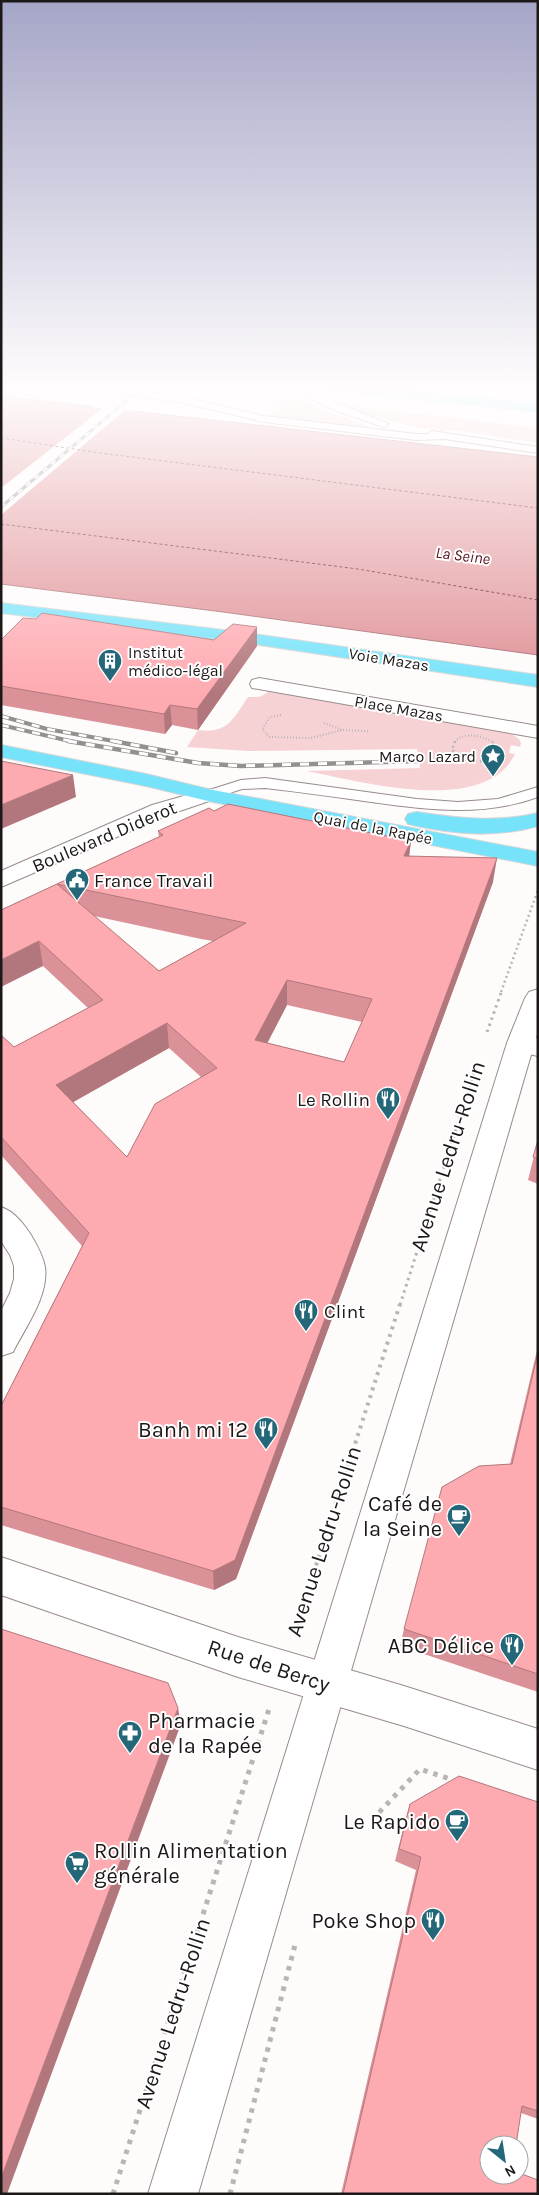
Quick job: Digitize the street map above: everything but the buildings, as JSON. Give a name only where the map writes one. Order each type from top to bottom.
[{"type":"main road","points":[[1,608],[240,637]]},
{"type":"main road","points":[[1,619],[66,624],[167,636],[240,637]]},
{"type":"main road","name":"Voie Mazas","points":[[240,637],[538,681]]},
{"type":"main road","name":"Quai de la Rapée","points":[[1,751],[146,780],[208,795],[538,859]]},
{"type":"main road","name":"Quai de la Rapée","points":[[208,795],[446,823],[490,826],[515,824],[538,819]]},
{"type":"street","name":"Place Mazas","points":[[259,684],[538,732]]},
{"type":"street","name":"Boulevard Diderot","points":[[1,880],[160,810],[208,795]]},
{"type":"street","name":"Avenue Ledru-Rollin","points":[[173,2194],[328,1684],[529,1045],[538,998]]},
{"type":"street","points":[[1,1219],[25,1249],[30,1267],[29,1284],[24,1299],[1,1342]]},
{"type":"street","name":"Rue de Bercy","points":[[1,1576],[238,1657],[538,1750]]},
{"type":"lane","name":"Quai de la Rapée","points":[[208,795],[241,785],[265,783],[443,807],[491,805],[525,798],[538,792]]},
{"type":"path","points":[[285,715],[270,716],[262,729],[270,737],[310,738],[342,730],[371,731]]},
{"type":"path","points":[[317,720],[342,730]]},
{"type":"path","points":[[486,1034],[538,890]]},
{"type":"path","name":"Avenue Ledru-Rollin","points":[[113,2194],[474,1072]]},
{"type":"path","points":[[372,1820],[420,1769],[465,1784]]},
{"type":"shaded area","points":[[267,691],[510,733],[519,739],[521,743],[520,747],[511,745],[509,753],[515,754],[500,773],[477,785],[450,790],[388,787],[307,771],[420,768],[417,749],[248,751],[187,747],[198,730],[208,731],[223,727],[229,723],[248,697],[259,697],[267,693]]},
{"type":"water","name":"La Seine","points":[[1,488],[538,488],[538,655],[1,584]]},
{"type":"pier","points":[[1,488],[32,488],[1,515]]},
{"type":"ferry route","points":[[382,488],[538,508]]},
{"type":"ferry route","points":[[1,524],[358,569],[538,600]]},
{"type":"railway","points":[[1,507],[23,488]]},
{"type":"railway","points":[[1,716],[47,729],[119,742]]},
{"type":"railway","points":[[1,725],[74,742]]},
{"type":"railway","points":[[68,741],[198,763],[241,766],[419,761]]},
{"type":"railway","points":[[113,741],[176,753]]},
{"type":"place","name":"Institut médico-légal","points":[[110,682]]},
{"type":"place","name":"Marco Lazard","points":[[493,777]]},
{"type":"place","name":"France Travail","points":[[77,901]]},
{"type":"place","name":"Le Rollin","points":[[388,1120]]},
{"type":"place","name":"Clint","points":[[306,1332]]},
{"type":"place","name":"Banh mi 12","points":[[266,1450]]},
{"type":"place","name":"Café de la Seine","points":[[459,1537]]},
{"type":"place","name":"ABC Délice","points":[[512,1666]]},
{"type":"place","name":"Pharmacie de la Rapée","points":[[130,1754]]},
{"type":"place","name":"Le Rapido","points":[[457,1842]]},
{"type":"place","name":"Rollin Alimentation générale","points":[[77,1884]]},
{"type":"place","name":"Poke Shop","points":[[433,1941]]}]
